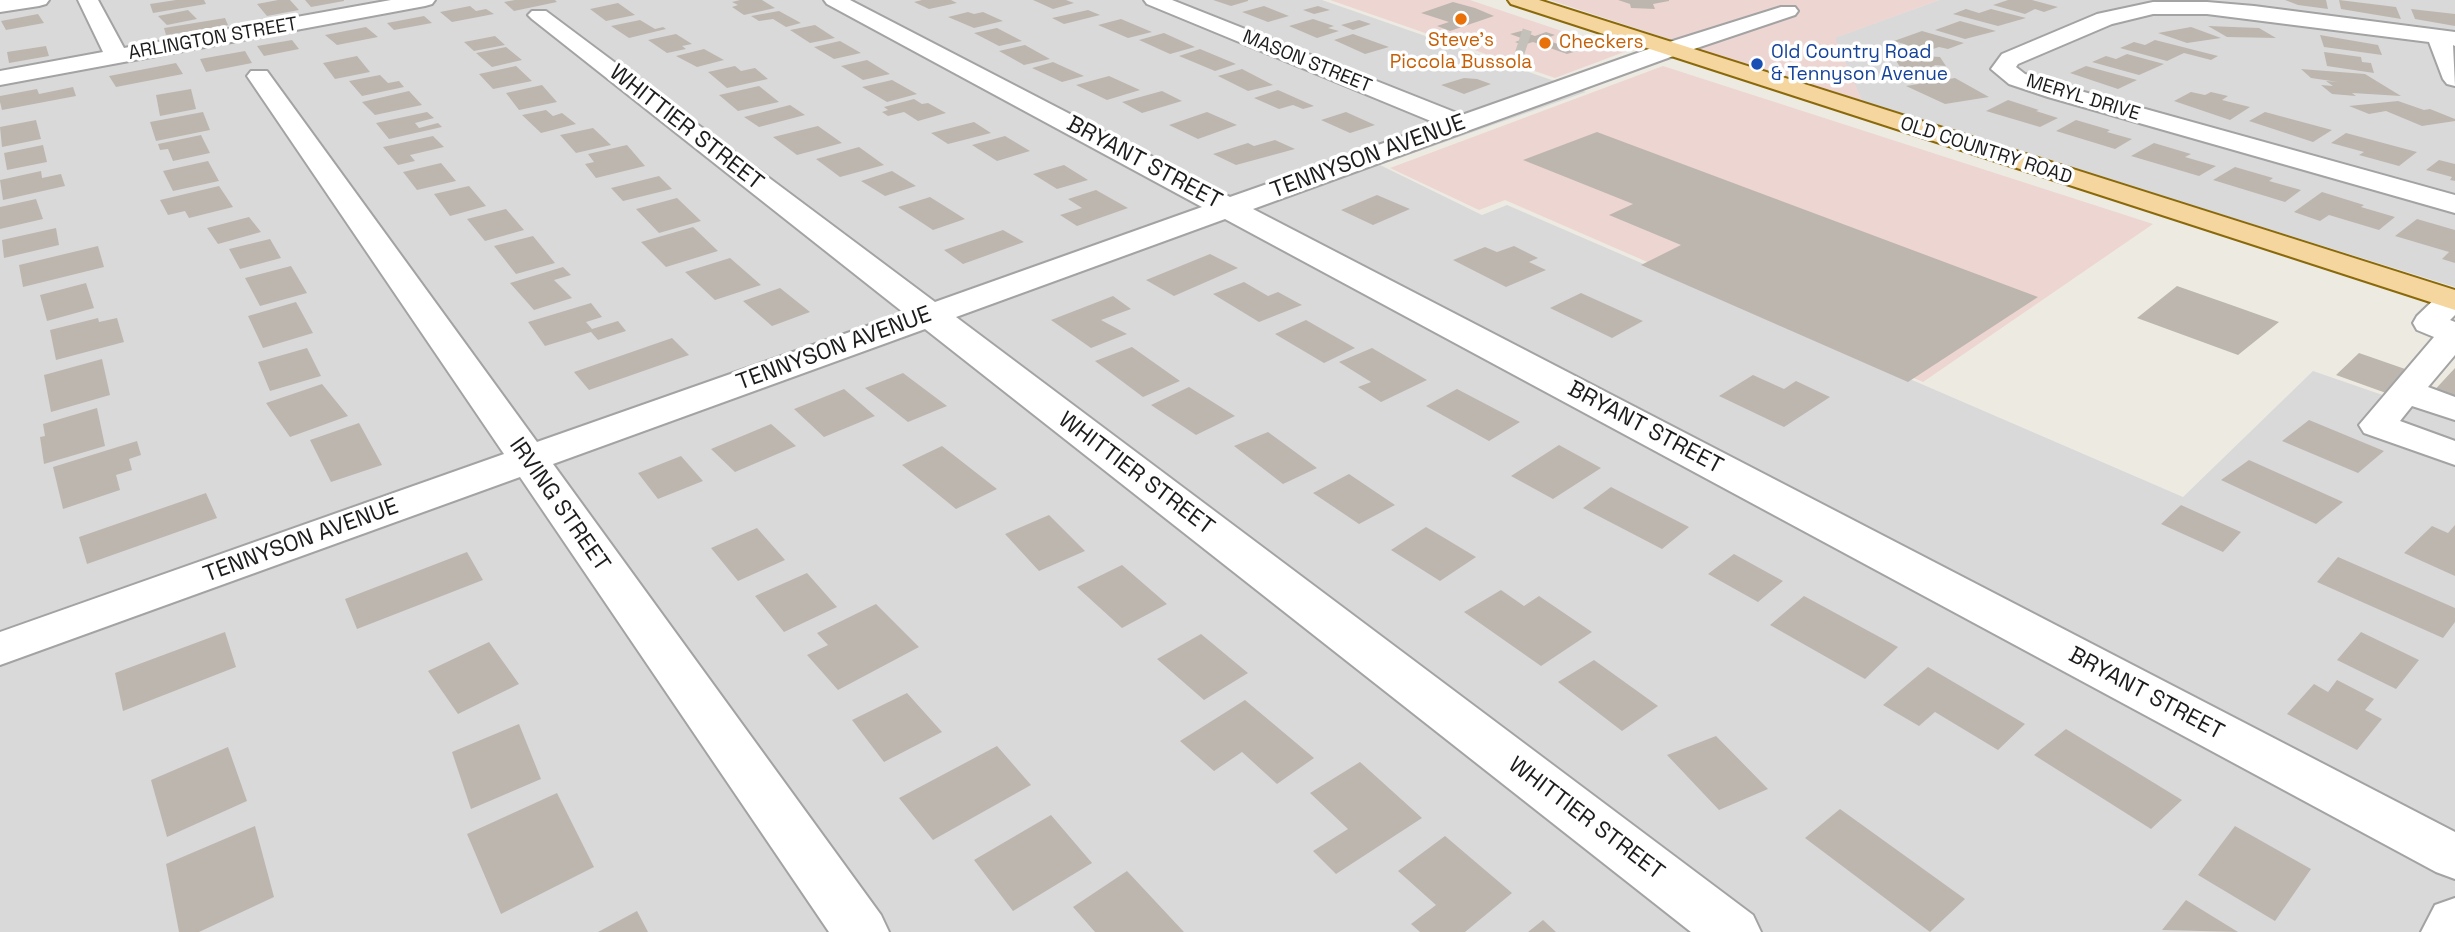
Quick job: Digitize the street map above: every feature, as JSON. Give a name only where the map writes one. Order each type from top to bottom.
[{"type":"main road","name":"OLD COUNTRY ROAD","points":[[1518,0],[2455,317]]},
{"type":"street","points":[[0,6],[39,0]]},
{"type":"street","points":[[88,0],[117,57]]},
{"type":"street","name":"ARLINGTON STREET","points":[[0,78],[425,0]]},
{"type":"street","name":"BRYANT STREET","points":[[834,0],[2455,857]]},
{"type":"street","name":"MASON STREET","points":[[1154,0],[1461,124]]},
{"type":"street","name":"MERYL DRIVE","points":[[2446,37],[2255,12],[2153,8],[2105,19],[2010,59],[2003,69],[2017,79],[2057,92],[2455,204]]},
{"type":"street","name":"TENNYSON AVENUE","points":[[0,649],[1228,207],[1668,50],[1788,11]]},
{"type":"street","name":"WHITTIER STREET","points":[[539,15],[1733,932]]},
{"type":"street","points":[[2446,37],[2455,79]]},
{"type":"street","name":"IRVING STREET","points":[[259,76],[861,932]]},
{"type":"street","points":[[2455,317],[2407,392],[2378,425],[2455,454]]},
{"type":"street","points":[[2407,392],[2455,409]]},
{"type":"street","points":[[2449,932],[2455,922]]},
{"type":"shaded area","points":[[0,0],[1322,0],[1586,92],[1380,165],[1482,215],[1507,205],[2183,497],[2313,371],[2455,420],[2455,932],[0,932]]},
{"type":"shaded area","points":[[1330,0],[1470,0],[1624,52],[1555,78]]},
{"type":"shaded area","points":[[1550,0],[1939,0],[1835,38],[1863,103]]},
{"type":"shaded area","points":[[1939,0],[2455,0],[2455,287],[1863,103],[1834,38]]},
{"type":"shaded area","points":[[1663,66],[2153,224],[1923,382],[1505,200],[1479,210],[1390,168]]},
{"type":"building","points":[[204,0],[206,4],[153,13],[150,4]]},
{"type":"building","points":[[290,0],[299,10],[267,16],[257,4]]},
{"type":"building","points":[[305,0],[344,0],[344,1],[311,7]]},
{"type":"building","points":[[762,0],[775,8],[744,15],[732,7],[738,5],[732,2]]},
{"type":"building","points":[[951,0],[957,3],[929,9],[914,2]]},
{"type":"building","points":[[1033,0],[1066,0],[1074,3],[1053,9]]},
{"type":"building","points":[[1213,0],[1248,0],[1248,1],[1231,6]]},
{"type":"building","points":[[1618,0],[1669,1],[1653,4],[1655,9],[1631,8],[1630,4]]},
{"type":"building","points":[[2008,0],[2032,0],[2058,7],[2044,12],[2035,9],[2025,14],[1993,5]]},
{"type":"building","points":[[2285,0],[2326,0],[2328,9],[2298,5]]},
{"type":"building","points":[[2339,0],[2396,7],[2401,19],[2341,9]]},
{"type":"building","points":[[504,2],[557,2],[514,11]]},
{"type":"building","name":"Steve's Piccola Bussola","points":[[1453,2],[1494,16],[1450,31],[1437,26],[1449,22],[1421,13]]},
{"type":"building","points":[[618,3],[635,15],[606,21],[590,9]]},
{"type":"building","points":[[470,6],[476,11],[486,9],[494,14],[452,22],[440,12]]},
{"type":"building","points":[[1264,6],[1289,16],[1268,22],[1242,12]]},
{"type":"building","points":[[1318,6],[1330,10],[1314,14],[1303,10]]},
{"type":"building","points":[[1966,9],[1979,13],[1991,9],[2026,18],[1998,26],[1953,14]]},
{"type":"building","points":[[2411,9],[2455,14],[2455,26],[2415,19]]},
{"type":"building","points":[[188,10],[197,19],[167,25],[158,16]]},
{"type":"building","points":[[1088,10],[1100,15],[1064,24],[1052,18]]},
{"type":"building","points":[[779,11],[801,23],[786,27],[773,19],[759,21],[751,16]]},
{"type":"building","points":[[968,12],[983,12],[1003,21],[974,28],[948,17]]},
{"type":"building","points":[[38,14],[44,23],[6,30],[1,21]]},
{"type":"building","points":[[424,16],[432,23],[394,30],[387,23]]},
{"type":"building","points":[[225,18],[228,25],[166,35],[164,28]]},
{"type":"building","points":[[1121,19],[1152,32],[1128,38],[1098,25]]},
{"type":"building","points":[[1313,19],[1334,26],[1328,28],[1339,31],[1317,38],[1289,26]]},
{"type":"building","points":[[640,20],[655,29],[666,29],[629,38],[611,26]]},
{"type":"building","points":[[1359,20],[1371,24],[1353,30],[1341,25]]},
{"type":"building","points":[[1960,21],[1996,31],[1965,39],[1935,30]]},
{"type":"building","points":[[815,25],[835,38],[810,43],[790,30]]},
{"type":"building","points":[[2208,26],[2259,28],[2276,38],[2227,37]]},
{"type":"building","points":[[366,27],[378,37],[337,45],[325,35]]},
{"type":"building","points":[[2191,27],[2221,38],[2187,43],[2158,33]]},
{"type":"building","points":[[997,28],[1022,41],[999,46],[974,33]]},
{"type":"building","name":"Checkers","points":[[1521,31],[1535,36],[1546,32],[1555,35],[1544,39],[1577,51],[1567,54],[1533,42],[1523,45],[1515,42],[1524,39],[1510,34]]},
{"type":"building","points":[[1922,31],[1964,43],[1948,49],[1939,47],[1927,51],[1894,41]]},
{"type":"building","points":[[1164,33],[1195,47],[1170,54],[1139,40]]},
{"type":"building","points":[[676,34],[692,44],[682,46],[686,49],[667,53],[648,40]]},
{"type":"building","points":[[1353,34],[1389,47],[1365,54],[1334,40]]},
{"type":"building","points":[[2320,35],[2378,45],[2382,55],[2324,47]]},
{"type":"building","points":[[495,36],[505,45],[474,51],[464,42]]},
{"type":"building","points":[[292,40],[299,49],[264,56],[257,46]]},
{"type":"building","points":[[2155,40],[2218,56],[2211,60],[2184,53],[2167,61],[2120,48],[2134,42],[2145,45]]},
{"type":"building","points":[[840,41],[861,53],[834,59],[814,47]]},
{"type":"building","points":[[1025,45],[1050,59],[1024,65],[999,51]]},
{"type":"building","points":[[46,46],[49,56],[9,63],[7,52]]},
{"type":"building","points":[[506,47],[522,60],[492,67],[476,53]]},
{"type":"building","points":[[704,49],[724,60],[697,67],[676,56]]},
{"type":"building","points":[[1200,49],[1236,64],[1215,71],[1179,56]]},
{"type":"building","points":[[245,51],[252,63],[206,72],[200,59]]},
{"type":"building","points":[[2324,52],[2361,57],[2362,62],[2371,63],[2374,73],[2327,66]]},
{"type":"building","points":[[1892,54],[1940,57],[1946,66],[1934,65],[1940,74],[1903,72]]},
{"type":"building","points":[[2127,54],[2164,64],[2139,75],[2092,62],[2106,56],[2116,59]]},
{"type":"building","points":[[357,56],[370,72],[335,79],[323,63]]},
{"type":"building","points":[[867,60],[890,74],[863,80],[841,66]]},
{"type":"building","points":[[1053,62],[1084,76],[1062,82],[1032,68]]},
{"type":"building","points":[[176,63],[183,74],[116,87],[109,76]]},
{"type":"building","points":[[516,66],[532,81],[493,89],[479,74]]},
{"type":"building","points":[[735,66],[741,71],[755,68],[768,79],[727,88],[708,72]]},
{"type":"building","points":[[2086,66],[2137,80],[2118,89],[2070,73]]},
{"type":"building","points":[[1242,69],[1273,85],[1248,91],[1218,76]]},
{"type":"building","points":[[2301,69],[2365,74],[2401,96],[2332,94],[2321,85],[2333,86],[2326,81],[2338,82],[2311,78]]},
{"type":"building","points":[[380,75],[388,83],[399,81],[404,87],[362,96],[349,81]]},
{"type":"building","points":[[1109,76],[1140,90],[1107,100],[1076,85]]},
{"type":"building","points":[[1464,78],[1491,84],[1464,94],[1441,85]]},
{"type":"building","points":[[1955,78],[1989,97],[1945,104],[1906,86]]},
{"type":"building","points":[[892,80],[917,94],[887,102],[862,87]]},
{"type":"building","points":[[542,85],[557,102],[519,110],[506,93]]},
{"type":"building","points":[[759,86],[779,102],[738,111],[719,95]]},
{"type":"building","points":[[73,87],[76,96],[2,110],[0,96],[37,89],[39,94]]},
{"type":"building","points":[[191,89],[196,109],[160,116],[156,95]]},
{"type":"building","points":[[1278,90],[1314,106],[1303,109],[1293,105],[1279,109],[1254,98]]},
{"type":"building","points":[[409,91],[422,105],[375,115],[362,102]]},
{"type":"building","points":[[1162,91],[1182,101],[1142,113],[1122,102]]},
{"type":"building","points":[[2191,92],[2205,95],[2211,92],[2228,96],[2222,100],[2250,107],[2230,120],[2174,101]]},
{"type":"building","points":[[914,99],[946,113],[918,121],[904,112],[888,116],[882,112],[888,110],[884,107]]},
{"type":"building","points":[[2008,100],[2058,118],[2040,127],[1986,111]]},
{"type":"building","points":[[2398,101],[2424,110],[2430,109],[2455,121],[2422,126],[2386,111],[2369,114],[2349,106]]},
{"type":"building","points":[[790,105],[805,115],[759,127],[744,117]]},
{"type":"building","points":[[546,110],[553,116],[562,113],[576,124],[541,133],[522,115]]},
{"type":"building","points":[[203,112],[210,130],[156,141],[150,122]]},
{"type":"building","points":[[427,112],[434,118],[415,123],[419,128],[438,123],[442,127],[389,139],[376,123]]},
{"type":"building","points":[[1207,112],[1237,125],[1198,139],[1169,125]]},
{"type":"building","points":[[1346,112],[1375,125],[1350,133],[1321,120]]},
{"type":"building","points":[[2265,112],[2332,130],[2313,142],[2249,121]]},
{"type":"building","points":[[36,120],[41,139],[2,147],[0,127]]},
{"type":"building","points":[[2076,120],[2132,139],[2115,149],[2056,131]]},
{"type":"building","points":[[974,122],[991,133],[948,144],[931,133]]},
{"type":"building","points":[[818,126],[842,143],[797,155],[773,137]]},
{"type":"building","points":[[593,128],[611,145],[576,153],[560,135]]},
{"type":"building","points":[[1597,132],[2038,297],[1908,382],[1641,265],[1681,245],[1609,215],[1633,204],[1523,160]]},
{"type":"building","points":[[2346,133],[2417,152],[2399,166],[2359,155],[2364,152],[2331,143]]},
{"type":"building","points":[[201,135],[210,153],[173,161],[168,149],[160,150],[158,144]]},
{"type":"building","points":[[433,136],[444,147],[410,155],[415,161],[398,165],[383,147]]},
{"type":"building","points":[[1005,136],[1030,151],[997,161],[972,145]]},
{"type":"building","points":[[1275,140],[1295,149],[1236,165],[1213,154],[1248,143],[1254,146]]},
{"type":"building","points":[[2154,143],[2191,154],[2185,157],[2216,166],[2199,176],[2131,156]]},
{"type":"building","points":[[43,145],[47,162],[7,170],[4,153]]},
{"type":"building","points":[[627,145],[645,166],[596,178],[585,164],[594,162],[588,154]]},
{"type":"building","points":[[859,147],[884,165],[840,177],[816,159]]},
{"type":"building","points":[[2439,160],[2455,164],[2455,181],[2450,180],[2452,177],[2426,170]]},
{"type":"building","points":[[208,161],[219,181],[173,191],[163,171]]},
{"type":"building","points":[[441,163],[456,181],[417,190],[403,172]]},
{"type":"building","points":[[1064,165],[1088,180],[1057,189],[1033,174]]},
{"type":"building","points":[[2235,167],[2273,178],[2269,181],[2301,190],[2285,202],[2213,180]]},
{"type":"building","points":[[41,171],[42,178],[61,174],[65,186],[3,200],[0,180]]},
{"type":"building","points":[[892,171],[916,186],[885,196],[861,181]]},
{"type":"building","points":[[659,176],[672,189],[623,201],[611,188]]},
{"type":"building","points":[[219,186],[233,207],[189,218],[185,211],[168,215],[160,200]]},
{"type":"building","points":[[469,186],[486,206],[450,216],[434,194]]},
{"type":"building","points":[[1096,190],[1128,208],[1077,226],[1060,215],[1082,208],[1068,199]]},
{"type":"building","points":[[2322,192],[2395,217],[2379,230],[2329,215],[2320,221],[2294,212]]},
{"type":"building","points":[[1377,195],[1410,209],[1373,225],[1341,210]]},
{"type":"building","points":[[930,197],[965,219],[933,230],[898,207]]},
{"type":"building","points":[[677,198],[701,221],[659,233],[636,209]]},
{"type":"building","points":[[36,199],[43,219],[0,229],[0,207]]},
{"type":"building","points":[[506,209],[524,230],[485,241],[467,219]]},
{"type":"building","points":[[249,217],[261,232],[218,244],[207,228]]},
{"type":"building","points":[[2417,219],[2455,230],[2455,263],[2442,259],[2449,252],[2395,236]]},
{"type":"building","points":[[693,227],[718,251],[666,267],[641,242]]},
{"type":"building","points":[[56,228],[59,245],[4,258],[2,240]]},
{"type":"building","points":[[1003,230],[1024,242],[963,264],[944,250]]},
{"type":"building","points":[[533,236],[555,263],[516,274],[494,246]]},
{"type":"building","points":[[270,239],[281,258],[240,269],[229,249]]},
{"type":"building","points":[[98,246],[104,267],[23,287],[19,265]]},
{"type":"building","points":[[1514,246],[1538,258],[1529,262],[1546,270],[1506,287],[1453,260],[1485,247],[1497,252]]},
{"type":"building","points":[[1210,254],[1238,268],[1174,296],[1146,280]]},
{"type":"building","points":[[730,258],[761,285],[715,300],[685,272]]},
{"type":"building","points":[[291,266],[307,293],[260,306],[245,278]]},
{"type":"building","points":[[563,267],[571,275],[554,280],[572,298],[534,310],[510,283]]},
{"type":"building","points":[[1244,282],[1268,296],[1278,292],[1302,305],[1259,322],[1213,294]]},
{"type":"building","points":[[86,283],[94,308],[47,321],[40,295]]},
{"type":"building","points":[[2177,286],[2279,322],[2238,355],[2137,318]]},
{"type":"building","points":[[780,288],[810,312],[772,326],[743,301]]},
{"type":"building","points":[[1581,293],[1643,321],[1612,338],[1550,308]]},
{"type":"building","points":[[1113,296],[1131,309],[1101,320],[1127,334],[1091,348],[1051,320]]},
{"type":"building","points":[[296,302],[313,333],[263,348],[248,316]]},
{"type":"building","points":[[591,303],[602,317],[586,322],[592,329],[618,321],[626,331],[598,340],[591,332],[545,346],[528,322]]},
{"type":"building","points":[[98,318],[99,322],[117,318],[124,342],[56,360],[50,330]]},
{"type":"building","points":[[1306,320],[1355,348],[1324,363],[1275,334]]},
{"type":"building","points":[[672,338],[689,355],[589,390],[574,372]]},
{"type":"building","points":[[1132,347],[1180,381],[1143,397],[1095,361]]},
{"type":"building","points":[[307,348],[321,376],[270,391],[258,362]]},
{"type":"building","points":[[1372,348],[1427,380],[1381,402],[1358,387],[1371,382],[1339,362]]},
{"type":"building","points":[[2359,353],[2408,370],[2386,393],[2336,375]]},
{"type":"building","points":[[102,359],[110,395],[51,412],[44,375]]},
{"type":"building","points":[[2455,368],[2455,403],[2430,395]]},
{"type":"building","points":[[903,373],[947,406],[908,422],[865,388]]},
{"type":"building","points":[[1753,375],[1784,389],[1796,381],[1830,397],[1784,427],[1719,396]]},
{"type":"building","points":[[322,384],[348,416],[290,437],[266,403]]},
{"type":"building","points":[[1189,387],[1235,416],[1196,435],[1151,405]]},
{"type":"building","points":[[844,389],[875,416],[824,437],[794,409]]},
{"type":"building","points":[[1457,389],[1520,422],[1489,441],[1426,406]]},
{"type":"building","points":[[97,408],[105,446],[44,464],[40,437],[45,436],[43,424]]},
{"type":"building","points":[[2309,420],[2384,451],[2358,473],[2282,441]]},
{"type":"building","points":[[359,423],[382,465],[331,482],[310,440]]},
{"type":"building","points":[[771,424],[796,446],[735,472],[711,449]]},
{"type":"building","points":[[1268,432],[1317,468],[1283,484],[1234,446]]},
{"type":"building","points":[[137,441],[141,455],[129,459],[132,470],[116,475],[120,490],[63,509],[53,467]]},
{"type":"building","points":[[1559,445],[1601,468],[1553,499],[1511,476]]},
{"type":"building","points":[[942,446],[997,489],[956,509],[902,465]]},
{"type":"building","points":[[681,456],[703,481],[658,499],[638,473]]},
{"type":"building","points":[[2249,460],[2343,502],[2316,524],[2221,480]]},
{"type":"building","points":[[1349,474],[1395,505],[1359,524],[1313,493]]},
{"type":"building","points":[[1611,487],[1689,527],[1662,549],[1583,508]]},
{"type":"building","points":[[206,493],[217,518],[87,564],[79,537]]},
{"type":"building","points":[[2181,505],[2241,532],[2223,552],[2161,524]]},
{"type":"building","points":[[1049,515],[1085,551],[1039,571],[1005,534]]},
{"type":"building","points":[[2455,525],[2455,576],[2404,553],[2432,526],[2448,533]]},
{"type":"building","points":[[1426,527],[1476,557],[1440,581],[1391,550]]},
{"type":"building","points":[[757,528],[785,560],[738,581],[711,548]]},
{"type":"building","points":[[467,552],[483,580],[357,629],[345,599]]},
{"type":"building","points":[[1734,554],[1783,581],[1758,602],[1708,574]]},
{"type":"building","points":[[2338,557],[2455,608],[2455,622],[2443,638],[2317,582]]},
{"type":"building","points":[[1122,565],[1167,604],[1122,628],[1077,587]]},
{"type":"building","points":[[807,573],[837,607],[784,632],[755,596]]},
{"type":"building","points":[[1501,590],[1524,606],[1539,596],[1592,632],[1541,666],[1464,612]]},
{"type":"building","points":[[1804,596],[1898,647],[1865,679],[1770,625]]},
{"type":"building","points":[[876,604],[919,647],[838,690],[807,655],[828,645],[817,633]]},
{"type":"building","points":[[225,632],[236,667],[123,711],[115,673]]},
{"type":"building","points":[[2361,632],[2419,660],[2396,689],[2337,660]]},
{"type":"building","points":[[1201,634],[1248,673],[1204,700],[1157,659]]},
{"type":"building","points":[[489,642],[519,684],[458,714],[428,671]]},
{"type":"building","points":[[1594,660],[1658,706],[1622,731],[1558,682]]},
{"type":"building","points":[[1928,667],[2025,724],[1998,750],[1935,712],[1919,726],[1883,705]]},
{"type":"building","points":[[2337,680],[2374,699],[2365,710],[2382,719],[2357,750],[2287,714],[2314,684],[2328,692]]},
{"type":"building","points":[[907,693],[942,732],[884,762],[852,720]]},
{"type":"building","points":[[1245,700],[1314,758],[1277,784],[1242,752],[1214,771],[1180,741]]},
{"type":"building","points":[[519,724],[541,779],[471,809],[452,752]]},
{"type":"building","points":[[2066,729],[2182,800],[2151,829],[2034,755]]},
{"type":"building","points":[[1716,736],[1768,789],[1719,810],[1667,755]]},
{"type":"building","points":[[997,746],[1031,785],[933,840],[899,798]]},
{"type":"building","points":[[228,747],[247,801],[167,837],[151,780]]},
{"type":"building","points":[[1360,762],[1422,818],[1336,874],[1313,851],[1348,829],[1310,793]]},
{"type":"building","points":[[557,793],[594,867],[501,914],[467,834]]},
{"type":"building","points":[[1840,809],[1965,899],[1930,932],[1805,838]]},
{"type":"building","points":[[1051,815],[1092,863],[1013,911],[974,860]]},
{"type":"building","points":[[255,826],[274,897],[199,932],[179,932],[166,864]]},
{"type":"building","points":[[2235,826],[2311,869],[2275,921],[2198,875]]},
{"type":"building","points":[[1445,836],[1512,893],[1465,932],[1420,932],[1411,924],[1436,905],[1398,871]]},
{"type":"building","points":[[1127,871],[1184,932],[1095,932],[1073,907]]},
{"type":"building","points":[[2186,900],[2238,932],[2162,930]]},
{"type":"building","points":[[637,911],[648,932],[598,932]]},
{"type":"building","points":[[1543,920],[1556,932],[1528,932]]},
{"type":"tunnel","points":[[1519,40],[1528,43]]},
{"type":"place","name":"Steve's Piccola Bussola","points":[[1461,19]]},
{"type":"place","name":"Checkers","points":[[1545,43]]},
{"type":"place","name":"Old Country Road & Tennyson Avenue","points":[[1757,64]]}]
